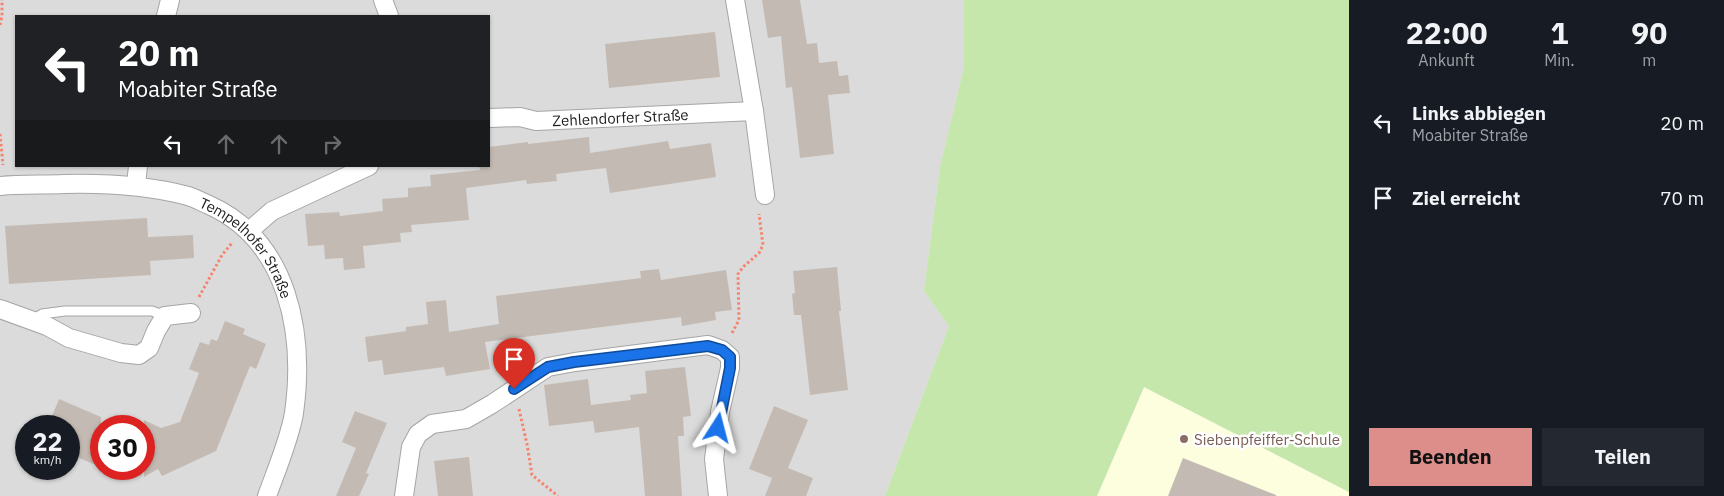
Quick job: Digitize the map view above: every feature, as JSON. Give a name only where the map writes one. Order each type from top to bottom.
[{"type":"street","points":[[166,15],[170,0]]},
{"type":"street","points":[[383,0],[389,15]]},
{"type":"street","points":[[735,0],[754,111],[764,195]]},
{"type":"street","name":"Zehlendorfer Straße","points":[[490,118],[520,117],[536,121],[754,111]]},
{"type":"street","points":[[136,185],[138,167]]},
{"type":"street","points":[[249,231],[272,211],[288,202],[367,167]]},
{"type":"street","name":"Tempelhofer Straße","points":[[3,186],[136,185],[190,197],[221,211],[249,231],[275,264],[289,301],[296,338],[294,414],[268,496]]},
{"type":"street","points":[[0,309],[32,320],[69,338],[121,353],[139,355],[149,348],[165,316],[191,313]]},
{"type":"street","points":[[404,496],[412,447],[418,434],[432,424],[466,419],[548,367],[574,362],[708,346],[722,350],[730,357],[730,368],[720,412],[714,459],[718,496]]},
{"type":"lane","points":[[32,320],[42,314],[66,311],[152,311],[165,316]]},
{"type":"path","points":[[0,25],[2,0]]},
{"type":"path","points":[[0,134],[3,186]]},
{"type":"path","points":[[722,350],[739,320],[738,274],[742,267],[759,253],[763,245],[758,207],[764,195]]},
{"type":"path","points":[[191,313],[222,255],[232,243],[249,231]]},
{"type":"path","points":[[514,389],[528,444],[532,475],[558,496]]},
{"type":"shaded area","points":[[0,0],[964,0],[964,67],[940,167],[924,291],[949,326],[885,496],[0,496]]},
{"type":"shaded area","name":"Siebenpfeiffer-Schule","points":[[1144,387],[1349,492],[1349,496],[1097,496]]},
{"type":"green space","points":[[964,0],[1349,0],[1349,492],[1144,387],[1097,496],[885,496],[949,326],[924,291],[940,167],[964,67]]},
{"type":"building","points":[[762,0],[800,0],[807,44],[817,43],[819,63],[837,61],[839,76],[848,75],[850,93],[828,95],[834,154],[800,158],[792,87],[786,88],[781,36],[768,38]]},
{"type":"building","points":[[715,32],[720,77],[609,88],[605,44]]},
{"type":"building","points":[[589,137],[590,153],[668,141],[670,149],[711,143],[716,177],[610,193],[606,168],[556,174],[557,181],[527,184],[526,180],[466,188],[469,220],[411,225],[412,232],[400,233],[401,242],[363,246],[365,268],[344,270],[343,258],[325,259],[324,245],[308,246],[305,214],[339,212],[340,216],[383,211],[382,199],[408,197],[408,188],[431,186],[430,175],[480,170],[479,167],[490,167],[490,147],[528,142],[528,144]]},
{"type":"building","points":[[147,218],[148,237],[193,235],[194,258],[150,261],[151,275],[9,284],[5,226]]},
{"type":"building","points":[[837,267],[841,311],[839,311],[848,390],[810,395],[801,315],[794,315],[792,294],[795,293],[793,271]]},
{"type":"building","points":[[659,269],[661,280],[726,270],[732,310],[715,312],[716,320],[682,326],[681,317],[485,342],[490,369],[446,376],[444,367],[384,375],[382,360],[368,362],[365,337],[406,331],[406,327],[428,324],[426,302],[446,300],[449,332],[499,324],[496,296],[641,278],[640,271]]},
{"type":"building","points":[[225,321],[245,329],[243,334],[266,344],[256,369],[250,366],[216,451],[162,476],[158,469],[155,471],[155,425],[161,428],[180,422],[199,373],[189,369],[200,342],[209,345],[211,339],[217,341]]},
{"type":"building","points":[[685,367],[691,416],[683,417],[684,436],[678,436],[682,496],[645,496],[639,427],[595,433],[593,421],[549,426],[544,385],[588,379],[591,405],[631,400],[630,395],[647,393],[645,371]]},
{"type":"building","points":[[59,399],[96,415],[90,415],[90,463],[80,458],[80,415],[52,415]]},
{"type":"building","points":[[774,406],[808,420],[788,468],[813,478],[806,496],[765,496],[772,478],[749,469]]},
{"type":"building","points":[[355,411],[387,423],[366,473],[369,474],[359,496],[336,496],[356,448],[342,442]]},
{"type":"building","points":[[469,457],[473,496],[438,496],[434,461]]},
{"type":"building","points":[[1183,458],[1276,495],[1276,496],[1168,496]]},
{"type":"place","name":"Siebenpfeiffer-Schule","points":[[1184,439]]},
{"type":"route","points":[[514,389],[548,367],[574,362],[708,346],[722,350],[730,357],[730,368],[718,428]]}]
